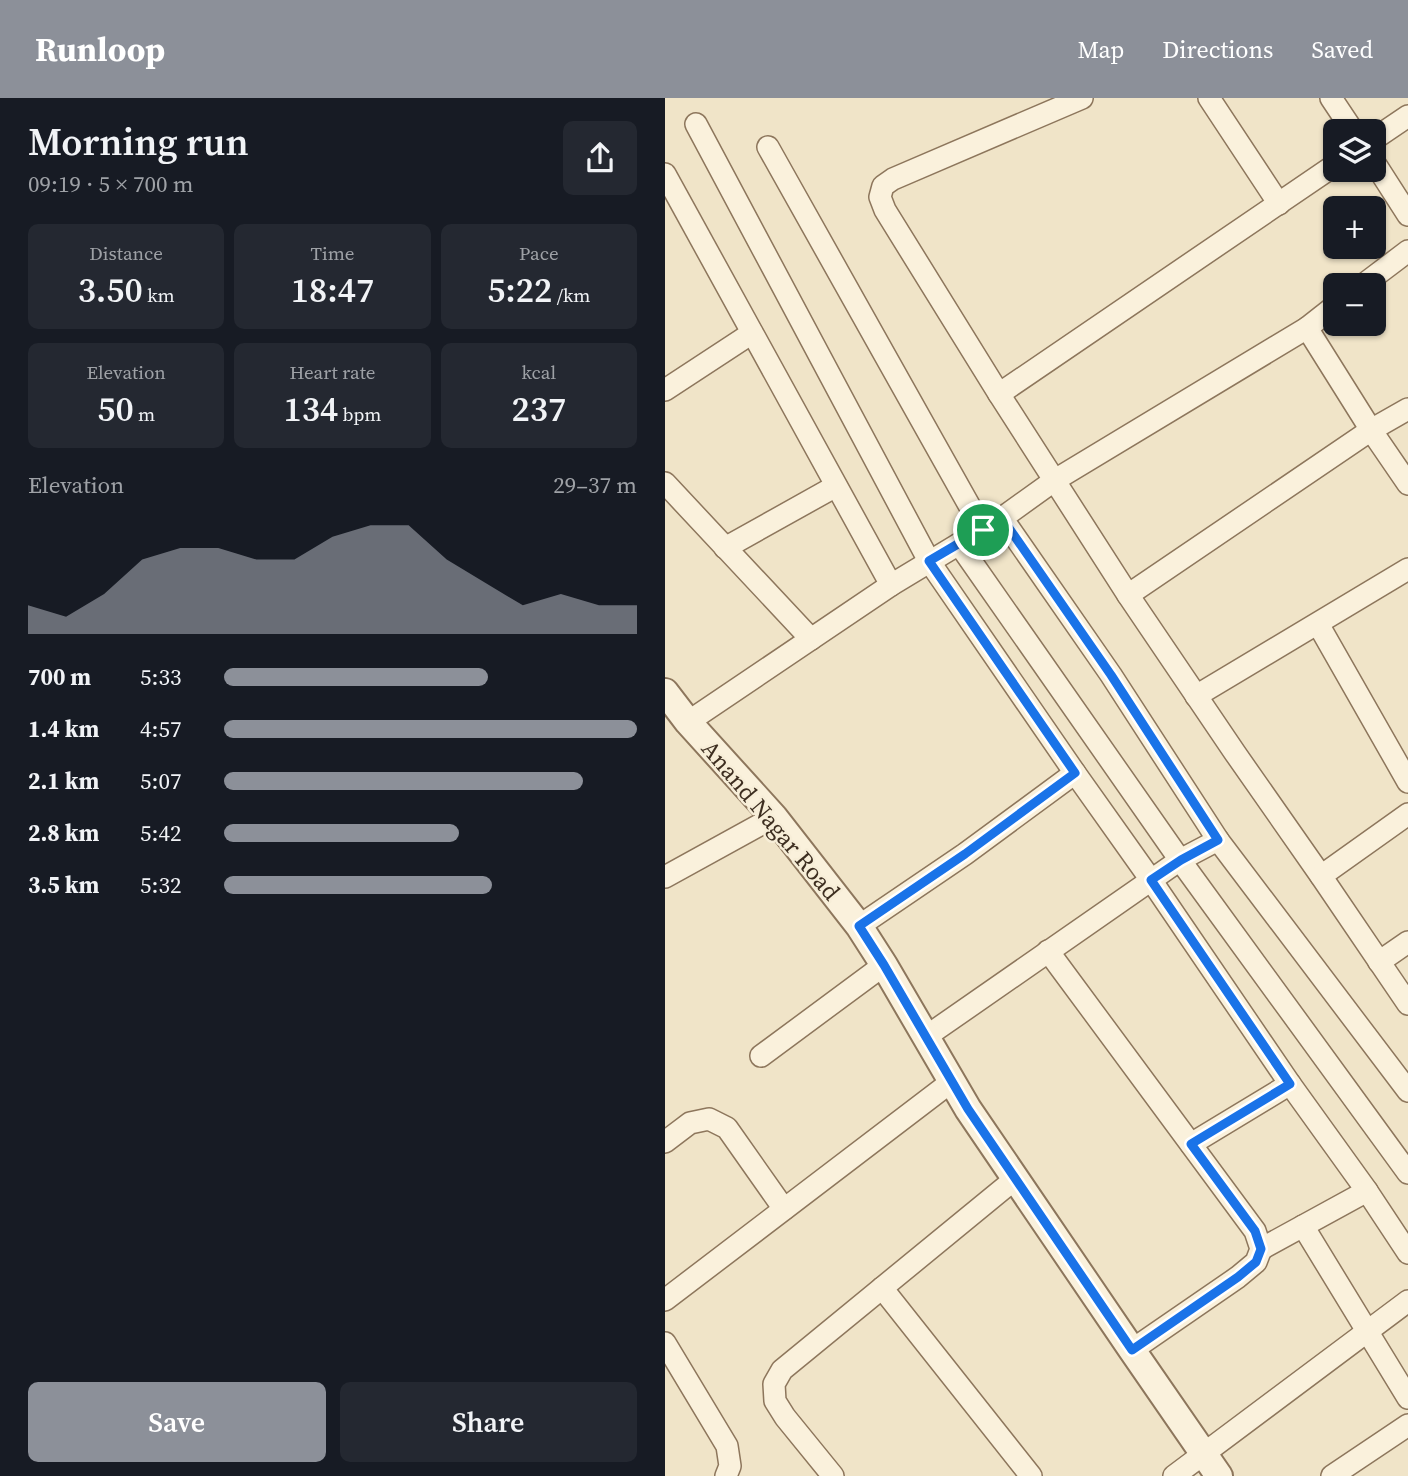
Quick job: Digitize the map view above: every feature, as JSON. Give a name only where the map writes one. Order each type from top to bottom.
[{"type":"street","points":[[1082,98],[893,179],[883,186],[880,197],[885,210],[999,394],[1128,595],[1408,1004]]},
{"type":"street","points":[[1209,98],[1279,204]]},
{"type":"street","points":[[1331,98],[1345,119]]},
{"type":"street","points":[[1386,131],[1408,116]]},
{"type":"street","points":[[696,124],[929,561],[1408,1253]]},
{"type":"street","points":[[768,147],[983,530]]},
{"type":"street","points":[[999,394],[1323,173]]},
{"type":"street","points":[[665,174],[891,585]]},
{"type":"street","points":[[1386,181],[1408,215]]},
{"type":"street","points":[[1379,273],[1408,251]]},
{"type":"street","points":[[688,722],[891,585],[1002,518],[1055,480],[1307,328],[1323,315]]},
{"type":"street","points":[[1307,328],[1408,484]]},
{"type":"street","points":[[665,390],[752,333]]},
{"type":"street","points":[[1128,595],[1371,430],[1408,409]]},
{"type":"street","points":[[665,483],[811,639]]},
{"type":"street","points":[[725,548],[836,486]]},
{"type":"street","points":[[1002,518],[1111,675],[1218,840],[1408,1091]]},
{"type":"street","points":[[960,544],[1181,860],[1408,1173]]},
{"type":"street","points":[[1196,696],[1408,569]]},
{"type":"street","points":[[1318,624],[1408,782]]},
{"type":"street","name":"Anand Nagar Road","points":[[665,692],[688,722],[775,817],[859,926],[927,1036],[951,1082],[1219,1476]]},
{"type":"street","points":[[859,926],[965,854],[1075,773]]},
{"type":"street","points":[[1321,876],[1408,814]]},
{"type":"street","points":[[665,877],[775,817]]},
{"type":"street","points":[[927,1036],[1151,880],[1218,840]]},
{"type":"street","points":[[1379,962],[1408,942]]},
{"type":"street","points":[[1048,951],[1255,1231],[1261,1249],[1256,1262],[1238,1277],[1132,1350]]},
{"type":"street","points":[[761,1056],[884,965]]},
{"type":"street","points":[[665,1300],[951,1082]]},
{"type":"street","points":[[1191,1144],[1290,1084]]},
{"type":"street","points":[[665,1142],[690,1123],[709,1119],[727,1128],[784,1209]]},
{"type":"street","points":[[834,1476],[775,1401],[774,1384],[782,1370],[1015,1179]]},
{"type":"street","points":[[1261,1249],[1367,1191]]},
{"type":"street","points":[[1303,1226],[1408,1398]]},
{"type":"street","points":[[882,1288],[1031,1476]]},
{"type":"street","points":[[1174,1476],[1408,1301]]},
{"type":"street","points":[[665,1343],[727,1446],[730,1466],[726,1476]]},
{"type":"street","points":[[1332,1476],[1408,1425]]},
{"type":"route","points":[[1002,518],[1111,675],[1218,840],[1151,880],[1290,1084],[1191,1144],[1255,1231],[1261,1249],[1256,1262],[1132,1350],[968,1109],[927,1036],[859,926],[965,854],[1075,773],[929,561],[983,530],[1002,518]]}]
